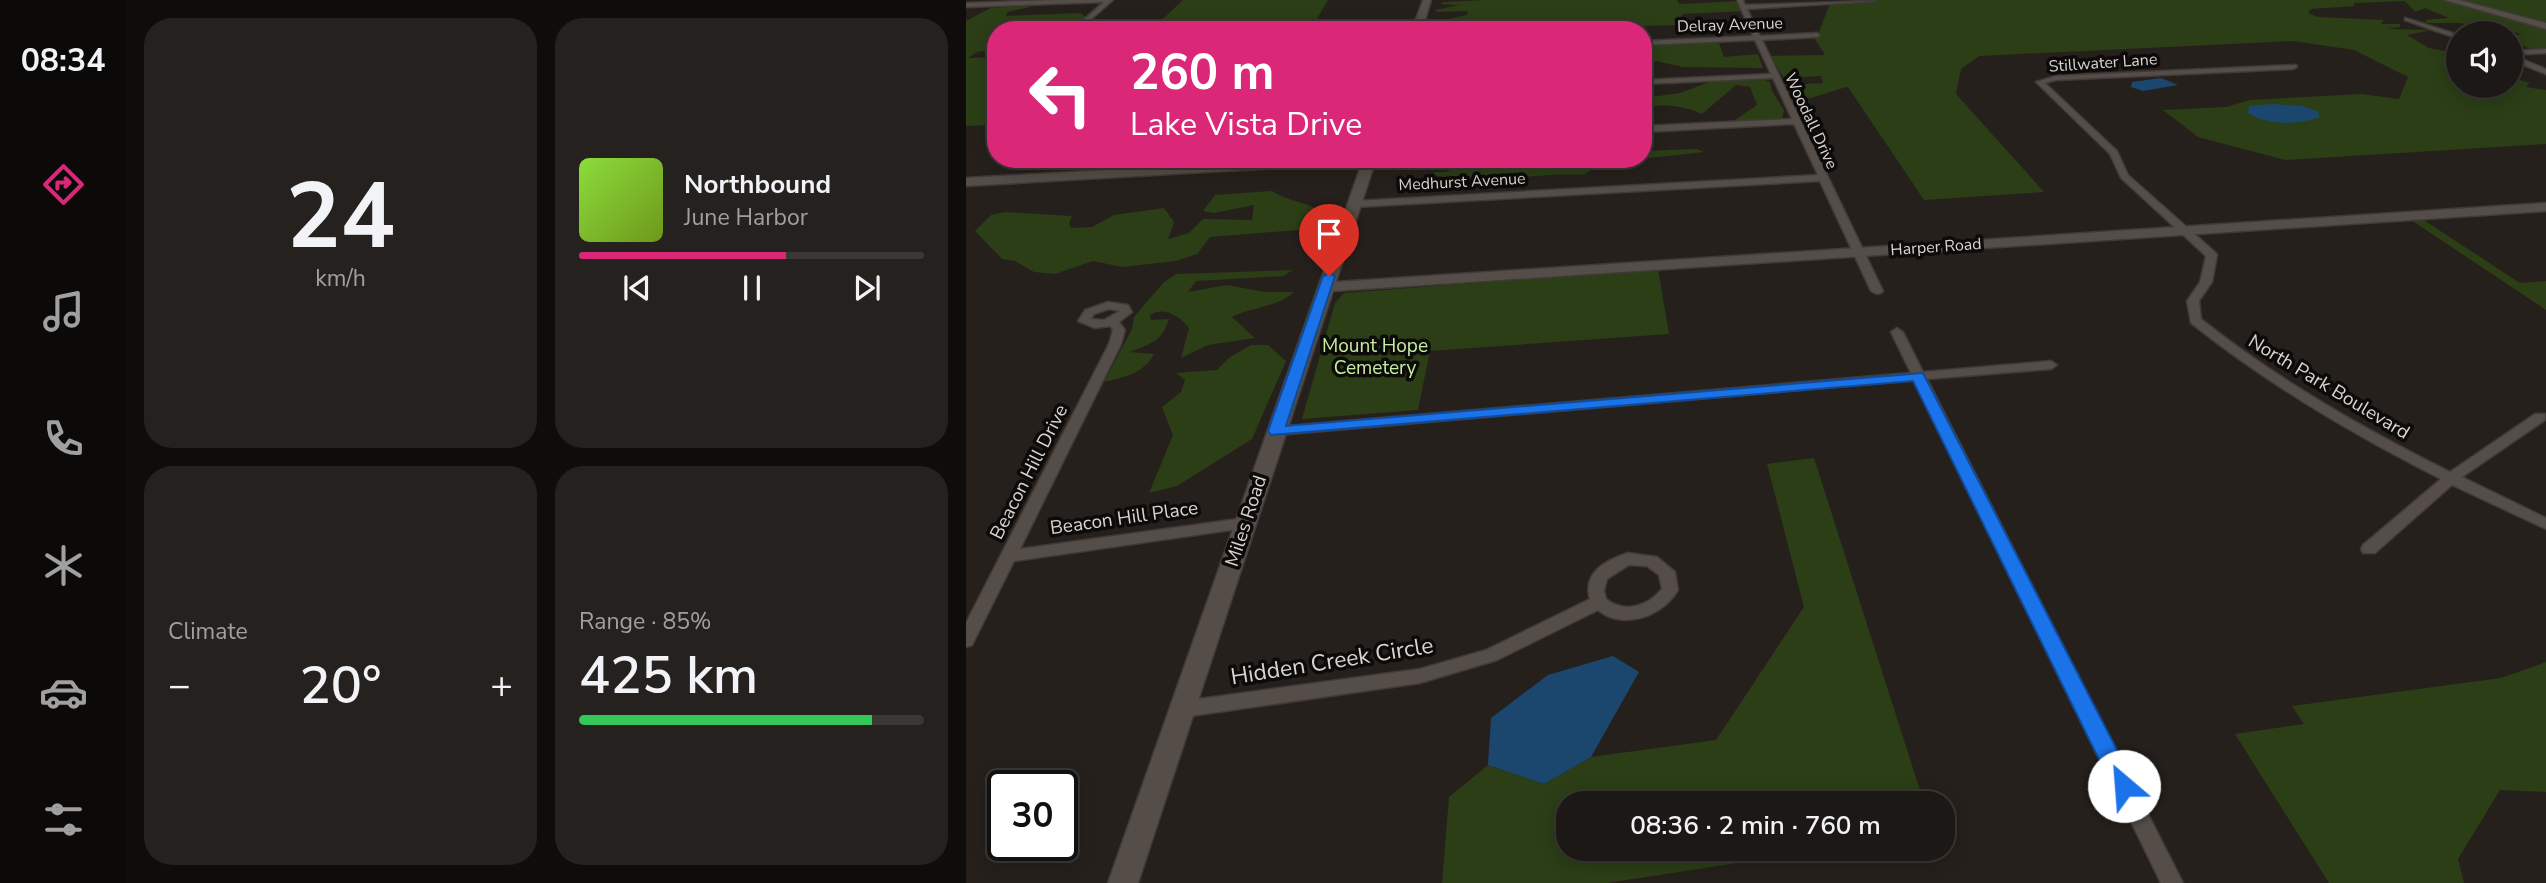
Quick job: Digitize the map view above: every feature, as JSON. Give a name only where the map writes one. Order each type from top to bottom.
[{"type":"street","points":[[966,5],[1110,0]]},
{"type":"street","points":[[1086,21],[1110,0]]},
{"type":"street","points":[[1420,21],[1427,0]]},
{"type":"street","points":[[2449,0],[2546,26]]},
{"type":"street","points":[[1742,3],[1872,1]]},
{"type":"street","name":"Woodall Drive","points":[[1742,3],[1877,291]]},
{"type":"street","points":[[2407,19],[2446,32]]},
{"type":"street","name":"Delray Avenue","points":[[1652,43],[1817,35]]},
{"type":"street","points":[[2523,54],[2546,51]]},
{"type":"street","points":[[2523,61],[2546,72]]},
{"type":"street","name":"Stillwater Lane","points":[[2184,231],[2124,176],[2113,153],[2040,82],[2056,78],[2293,67]]},
{"type":"street","points":[[1652,82],[1774,76]]},
{"type":"street","points":[[1652,129],[1796,121]]},
{"type":"street","points":[[966,182],[1211,168]]},
{"type":"street","name":"Miles Road","points":[[1124,883],[1276,431],[1356,204],[1366,168]]},
{"type":"street","name":"Medhurst Avenue","points":[[1356,204],[1822,178]]},
{"type":"street","name":"Harper Road","points":[[1326,287],[2546,207]]},
{"type":"street","name":"North Park Boulevard","points":[[2184,231],[2212,255],[2207,282],[2193,302],[2195,320],[2237,356],[2372,438],[2546,524]]},
{"type":"street","name":"Beacon Hill Drive","points":[[966,640],[1115,344],[1119,330],[1112,321]]},
{"type":"street","points":[[1897,332],[2172,883]]},
{"type":"street","points":[[1276,431],[2051,365]]},
{"type":"street","points":[[2369,549],[2451,478],[2540,416]]},
{"type":"street","name":"Beacon Hill Place","points":[[1008,556],[1245,523]]},
{"type":"street","name":"Hidden Creek Circle","points":[[1184,709],[1420,676],[1491,655],[1599,601]]},
{"type":"green space","points":[[1183,0],[1328,0],[1317,19],[1330,21],[1161,21]]},
{"type":"green space","points":[[1677,0],[1679,4],[1741,1],[1746,11],[1682,14],[1685,25],[1652,26],[1652,21],[1438,21],[1467,15],[1468,11],[1436,12],[1435,10],[1459,5],[1441,4]]},
{"type":"green space","points":[[1874,0],[2546,0],[2546,49],[2523,46],[2523,21],[2427,23],[2425,20],[2449,18],[2425,8],[2415,12],[2405,1],[2354,3],[2354,6],[2311,9],[2308,13],[2318,17],[2384,20],[2381,24],[2400,24],[2400,27],[2388,29],[2431,30],[2407,35],[2429,48],[2446,51],[2446,98],[2523,98],[2523,81],[2529,83],[2526,87],[2546,90],[2546,144],[2285,160],[2198,137],[2163,110],[2226,107],[2250,100],[2361,94],[2399,99],[2408,77],[2354,50],[2293,41],[1979,56],[1961,69],[1956,94],[2044,192],[1924,200],[1848,87],[1793,100],[1785,85],[1823,83],[1821,76],[1784,78],[1770,56],[1825,55],[1813,36],[1818,35],[1830,3]]},
{"type":"green space","points":[[1030,7],[1008,12],[1006,16],[1080,13],[1087,17],[1081,21],[987,21],[987,50],[977,52],[968,58],[987,57],[987,125],[966,126],[966,21],[991,8]]},
{"type":"green space","points":[[1718,40],[1724,57],[1758,54],[1763,68],[1683,67],[1652,61],[1652,43]]},
{"type":"green space","points":[[1760,78],[1770,82],[1772,91],[1784,110],[1782,119],[1750,122],[1735,120],[1757,105],[1750,87],[1736,85],[1702,114],[1673,106],[1652,106],[1652,97],[1680,93],[1715,80]]},
{"type":"green space","points":[[1697,149],[1704,152],[1652,158],[1652,151]]},
{"type":"green space","points":[[1458,168],[1597,168],[1584,175],[1469,179],[1433,175],[1434,172]]},
{"type":"green space","points":[[1272,191],[1323,212],[1332,224],[1324,228],[1210,237],[1197,254],[1176,261],[1122,267],[1093,261],[1055,274],[1034,272],[1015,261],[1002,259],[975,231],[991,215],[1005,212],[1072,216],[1069,223],[1071,228],[1092,227],[1114,215],[1164,208],[1174,222],[1168,239],[1189,233],[1203,219],[1252,220],[1254,205],[1214,213],[1203,211],[1215,195]]},
{"type":"green space","points":[[2419,217],[2520,283],[2546,281],[2546,310],[2408,218]]},
{"type":"green space","name":"Mount Hope Cemetery","points":[[1658,269],[1669,334],[1430,351],[1418,410],[1302,419],[1335,303],[1344,293]]},
{"type":"green space","points":[[1293,270],[1283,276],[1196,281],[1188,292],[1227,285],[1264,292],[1294,292],[1273,304],[1232,317],[1255,338],[1208,345],[1181,358],[1189,328],[1171,314],[1155,312],[1150,315],[1151,320],[1169,319],[1166,327],[1159,338],[1130,352],[1154,354],[1150,361],[1133,374],[1104,382],[1132,329],[1134,317],[1163,283],[1176,274]]},
{"type":"green space","points":[[1251,345],[1268,345],[1286,361],[1252,439],[1177,486],[1149,493],[1173,435],[1162,407],[1181,392],[1185,380],[1176,373],[1217,370],[1230,357]]},
{"type":"green space","points":[[1814,458],[1920,791],[1556,791],[1556,861],[1750,861],[1607,883],[1442,883],[1449,797],[1488,765],[1544,784],[1591,757],[1716,740],[1804,607],[1767,464]]},
{"type":"green space","points":[[2546,662],[2546,792],[2500,790],[2458,859],[2464,883],[2329,883],[2235,734],[2304,724],[2292,706],[2501,678]]},
{"type":"water","points":[[2161,78],[2178,85],[2143,91],[2131,87],[2132,82]]},
{"type":"water","points":[[2249,106],[2303,106],[2317,111],[2320,117],[2283,123],[2248,113]]},
{"type":"water","points":[[1613,656],[1639,672],[1591,757],[1544,784],[1488,765],[1491,718],[1548,675]]},
{"type":"route","points":[[1329,276],[1276,431],[1918,376],[2124,786]]}]
